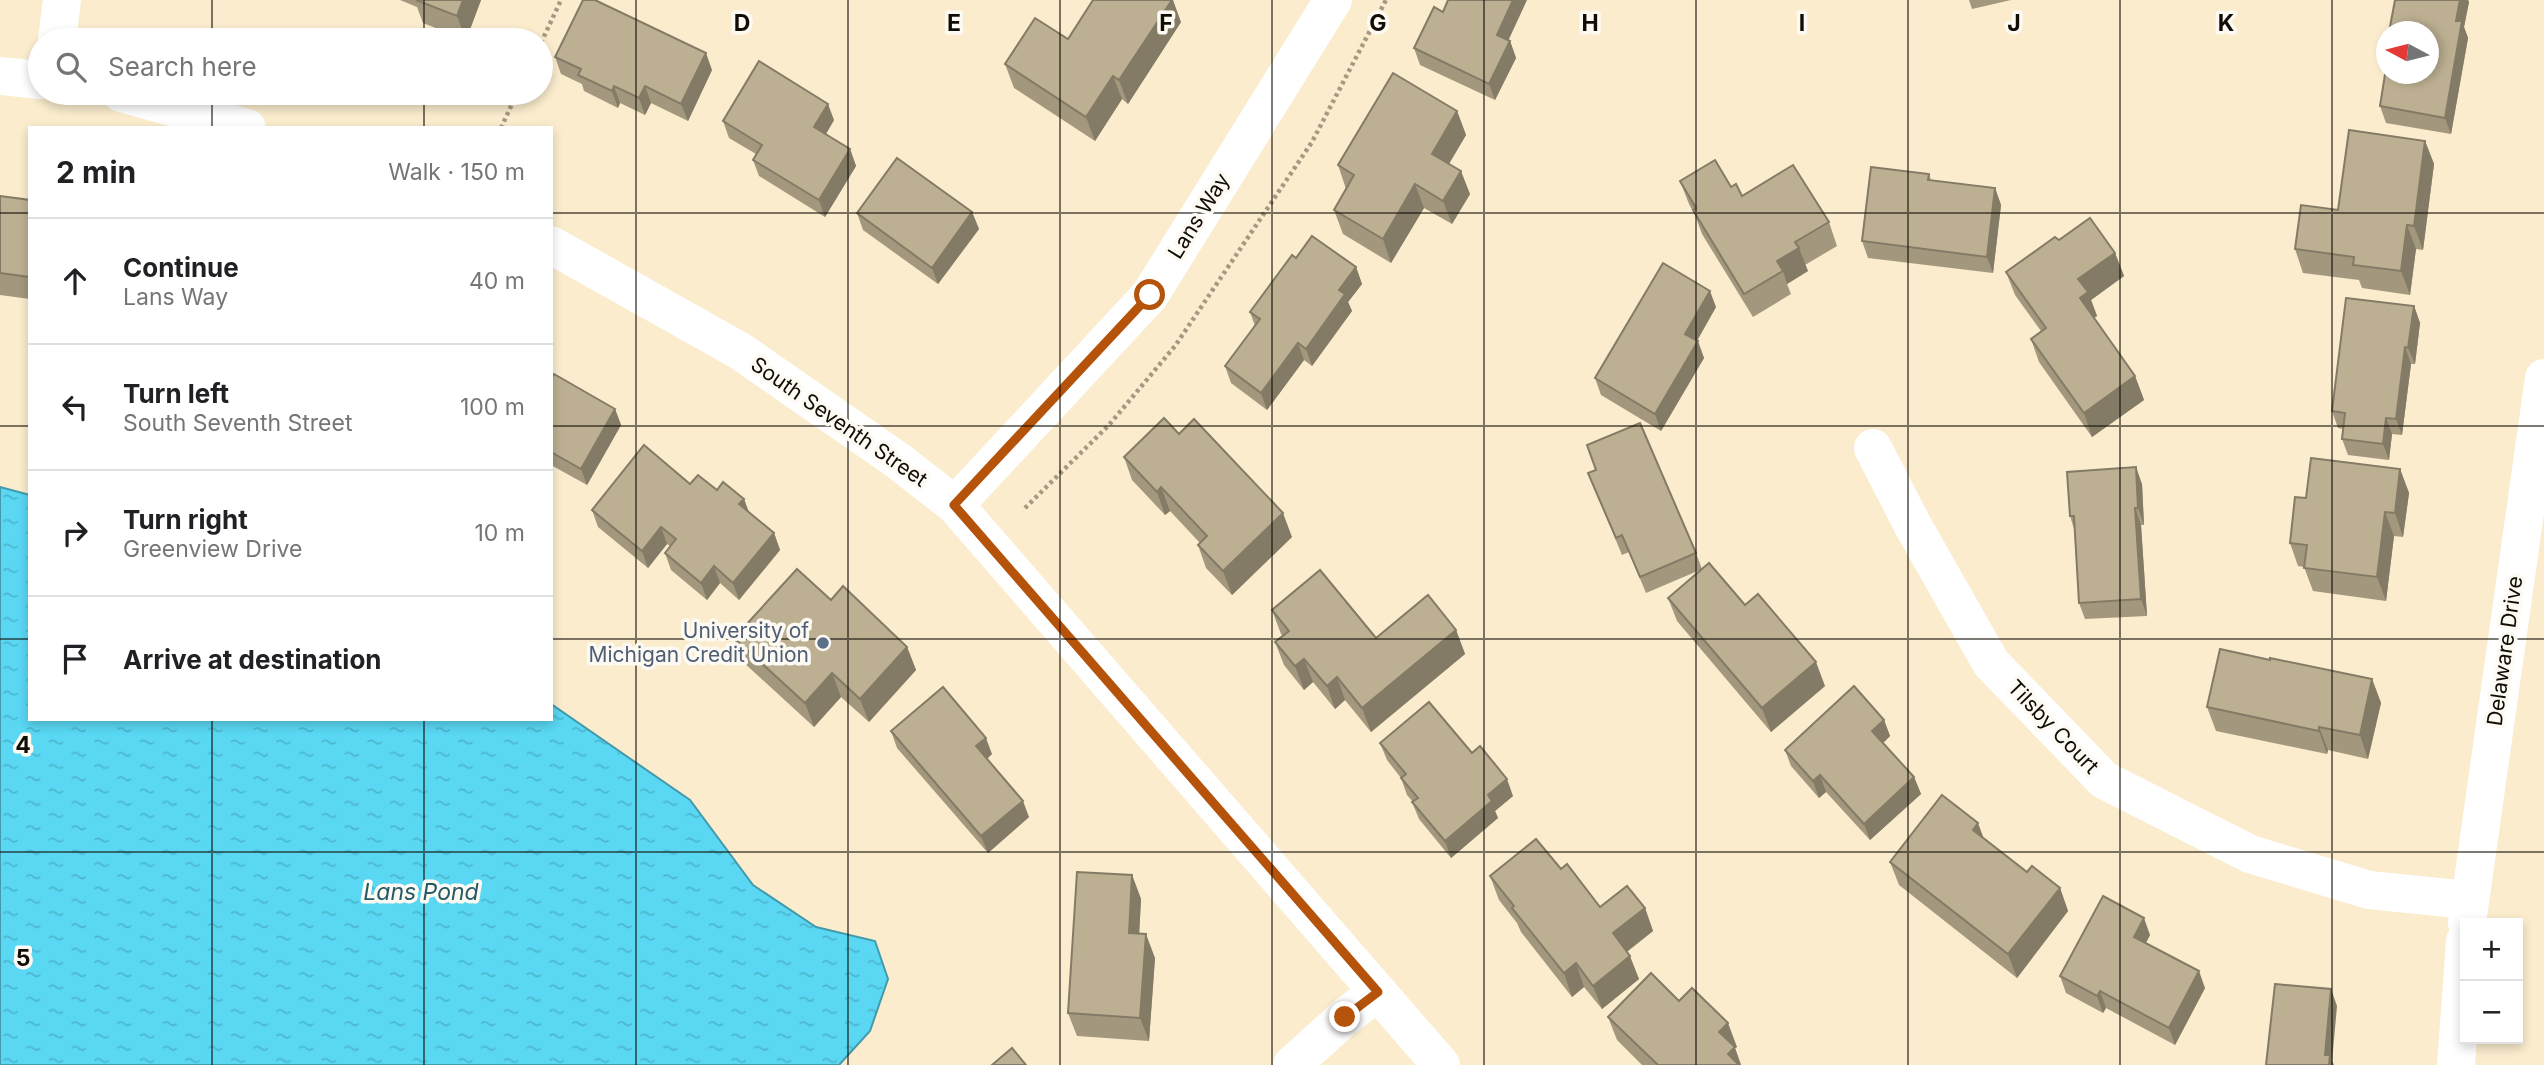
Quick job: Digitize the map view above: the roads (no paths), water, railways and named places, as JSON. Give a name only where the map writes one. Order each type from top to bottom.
[{"type":"street","points":[[58,28],[62,0]]},
{"type":"street","name":"Lans Way","points":[[954,505],[1150,295],[1333,0]]},
{"type":"street","points":[[0,76],[28,79]]},
{"type":"street","points":[[164,105],[240,126]]},
{"type":"street","name":"South Seventh Street","points":[[553,246],[740,351],[897,460],[954,505],[1441,1065]]},
{"type":"street","name":"Delaware Drive","points":[[2468,911],[2544,378]]},
{"type":"street","name":"Tilsby Court","points":[[1873,447],[1912,524],[1991,663],[2104,780],[2250,854],[2369,890],[2468,911]]},
{"type":"street","points":[[2456,1065],[2462,981]]},
{"type":"street","points":[[1292,1065],[1345,1017],[1378,992]]},
{"type":"water","name":"Lans Pond","points":[[0,487],[28,494],[28,721],[553,721],[553,705],[690,800],[753,885],[816,927],[875,941],[888,979],[870,1031],[839,1065],[0,1065]]},
{"type":"place","name":"University of Michigan Credit Union","points":[[823,643]]}]
